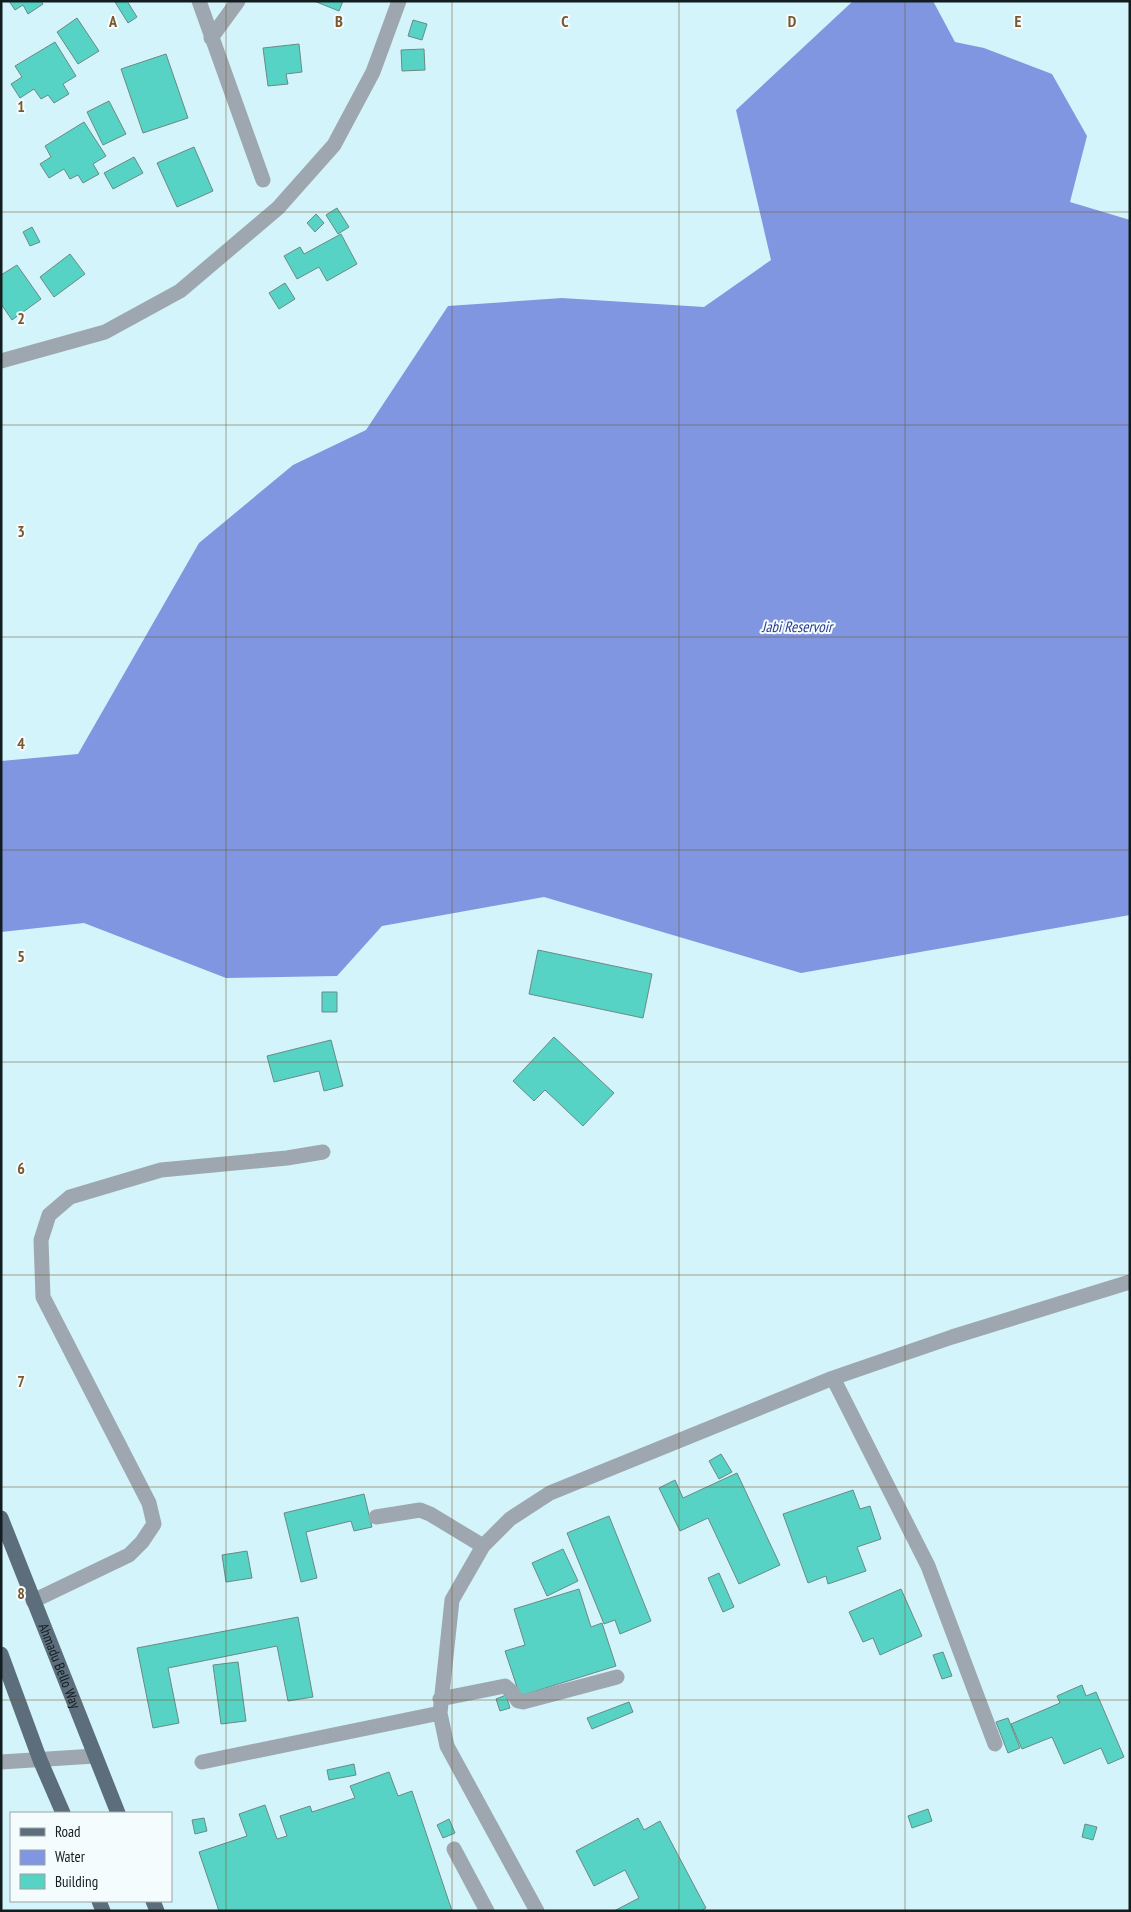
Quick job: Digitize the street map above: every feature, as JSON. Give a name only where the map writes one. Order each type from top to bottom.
[{"type":"main road","name":"Ahmadu Bello Way","points":[[1,1518],[118,1812]]},
{"type":"main road","points":[[1,1654],[40,1760],[63,1812]]},
{"type":"street","points":[[200,1],[211,38],[263,180]]},
{"type":"street","points":[[211,38],[238,1]]},
{"type":"street","points":[[1,361],[105,332],[180,291],[278,208],[334,145],[373,72],[399,1]]},
{"type":"street","points":[[33,1601],[129,1555],[142,1542],[154,1524],[149,1503],[43,1297],[41,1240],[49,1215],[70,1197],[161,1170],[287,1158],[323,1152]]},
{"type":"street","points":[[537,1911],[447,1746],[440,1706],[452,1600],[483,1546],[510,1519],[550,1493],[833,1378],[952,1337],[1130,1282]]},
{"type":"street","points":[[833,1378],[928,1566],[995,1744]]},
{"type":"street","points":[[376,1517],[420,1510],[462,1532],[483,1546]]},
{"type":"street","points":[[202,1762],[440,1706],[505,1686],[518,1701],[524,1702],[617,1677]]},
{"type":"street","points":[[1,1762],[95,1756]]},
{"type":"street","points":[[454,1849],[487,1911]]},
{"type":"water","name":"Jabi Reservoir","points":[[853,1],[933,1],[955,42],[984,48],[1052,74],[1087,136],[1070,202],[1130,220],[1130,915],[801,973],[544,897],[382,926],[337,976],[226,978],[84,923],[1,932],[1,761],[78,754],[199,543],[293,465],[366,430],[448,306],[562,298],[704,307],[771,260],[736,110]]},
{"type":"building","points":[[9,1],[41,1],[43,4],[28,14],[23,5],[15,10]]},
{"type":"building","points":[[127,1],[137,17],[128,23],[115,2]]},
{"type":"building","points":[[314,1],[343,1],[339,11]]},
{"type":"building","points":[[77,18],[99,51],[78,64],[57,32]]},
{"type":"building","points":[[413,20],[427,24],[422,40],[408,36]]},
{"type":"building","points":[[55,42],[76,76],[63,84],[69,94],[54,103],[48,95],[41,99],[34,89],[20,98],[11,84],[22,77],[15,66]]},
{"type":"building","points":[[299,44],[302,72],[286,74],[288,84],[268,86],[263,48]]},
{"type":"building","points":[[424,49],[425,70],[402,71],[401,50]]},
{"type":"building","points":[[166,54],[188,118],[143,133],[121,69]]},
{"type":"building","points":[[109,101],[126,134],[103,145],[87,112]]},
{"type":"building","points":[[84,122],[106,156],[93,164],[99,174],[83,183],[78,175],[70,179],[64,169],[49,178],[40,164],[51,157],[45,146]]},
{"type":"building","points":[[194,147],[213,191],[177,207],[157,163]]},
{"type":"building","points":[[134,157],[143,173],[113,189],[104,173]]},
{"type":"building","points":[[337,208],[349,227],[338,234],[326,215]]},
{"type":"building","points":[[316,214],[324,223],[315,232],[307,223]]},
{"type":"building","points":[[32,227],[40,242],[30,246],[23,232]]},
{"type":"building","points":[[341,234],[357,264],[327,281],[319,267],[297,279],[284,256],[300,247],[304,254]]},
{"type":"building","points":[[70,254],[85,274],[54,297],[40,277]]},
{"type":"building","points":[[17,265],[41,299],[12,320],[1,304],[1,275]]},
{"type":"building","points":[[285,283],[295,299],[279,309],[269,293]]},
{"type":"building","points":[[538,950],[652,974],[643,1018],[529,994]]},
{"type":"building","points":[[322,992],[337,992],[337,1012],[322,1012]]},
{"type":"building","points":[[554,1037],[614,1093],[583,1126],[545,1090],[534,1101],[513,1081]]},
{"type":"building","points":[[331,1040],[343,1086],[324,1091],[319,1071],[274,1082],[267,1056]]},
{"type":"building","points":[[721,1454],[732,1472],[719,1479],[709,1461]]},
{"type":"building","points":[[737,1473],[780,1565],[739,1584],[708,1518],[680,1531],[659,1488],[675,1480],[683,1498]]},
{"type":"building","points":[[853,1490],[860,1509],[870,1506],[881,1539],[857,1547],[866,1571],[828,1584],[826,1576],[808,1583],[783,1514]]},
{"type":"building","points":[[364,1494],[372,1527],[354,1531],[351,1521],[306,1532],[317,1578],[301,1582],[284,1513]]},
{"type":"building","points":[[609,1516],[651,1621],[620,1634],[615,1620],[604,1624],[567,1533]]},
{"type":"building","points":[[563,1549],[578,1581],[547,1596],[532,1563]]},
{"type":"building","points":[[247,1551],[252,1578],[226,1582],[222,1555]]},
{"type":"building","points":[[719,1573],[734,1607],[723,1612],[708,1578]]},
{"type":"building","points":[[579,1589],[591,1627],[602,1623],[616,1666],[520,1696],[505,1651],[525,1645],[514,1609]]},
{"type":"building","points":[[901,1589],[922,1636],[880,1655],[873,1638],[863,1642],[849,1612]]},
{"type":"building","points":[[298,1617],[313,1697],[288,1701],[277,1646],[168,1668],[179,1723],[153,1728],[137,1648]]},
{"type":"building","points":[[943,1652],[952,1676],[942,1679],[933,1655]]},
{"type":"building","points":[[238,1662],[246,1721],[221,1724],[213,1665]]},
{"type":"building","points":[[1082,1685],[1086,1696],[1096,1692],[1124,1757],[1108,1764],[1101,1748],[1064,1764],[1052,1737],[1022,1749],[1011,1724],[1060,1703],[1057,1696]]},
{"type":"building","points":[[506,1695],[510,1708],[500,1711],[496,1699]]},
{"type":"building","points":[[629,1702],[633,1712],[592,1729],[587,1718]]},
{"type":"building","points":[[1008,1718],[1020,1748],[1008,1753],[996,1722]]},
{"type":"building","points":[[354,1764],[356,1775],[329,1780],[327,1770]]},
{"type":"building","points":[[389,1772],[398,1796],[412,1791],[452,1911],[219,1911],[199,1852],[247,1836],[239,1814],[265,1805],[277,1839],[287,1836],[280,1816],[310,1806],[312,1812],[355,1798],[350,1786]]},
{"type":"building","points":[[928,1809],[932,1821],[912,1828],[908,1816]]},
{"type":"building","points":[[204,1818],[207,1831],[195,1834],[192,1820]]},
{"type":"building","points":[[638,1818],[644,1830],[660,1821],[706,1908],[701,1911],[614,1911],[639,1898],[625,1870],[594,1886],[576,1851]]},
{"type":"building","points":[[449,1819],[455,1833],[443,1838],[437,1825]]},
{"type":"building","points":[[1085,1824],[1097,1827],[1093,1840],[1082,1837]]}]
